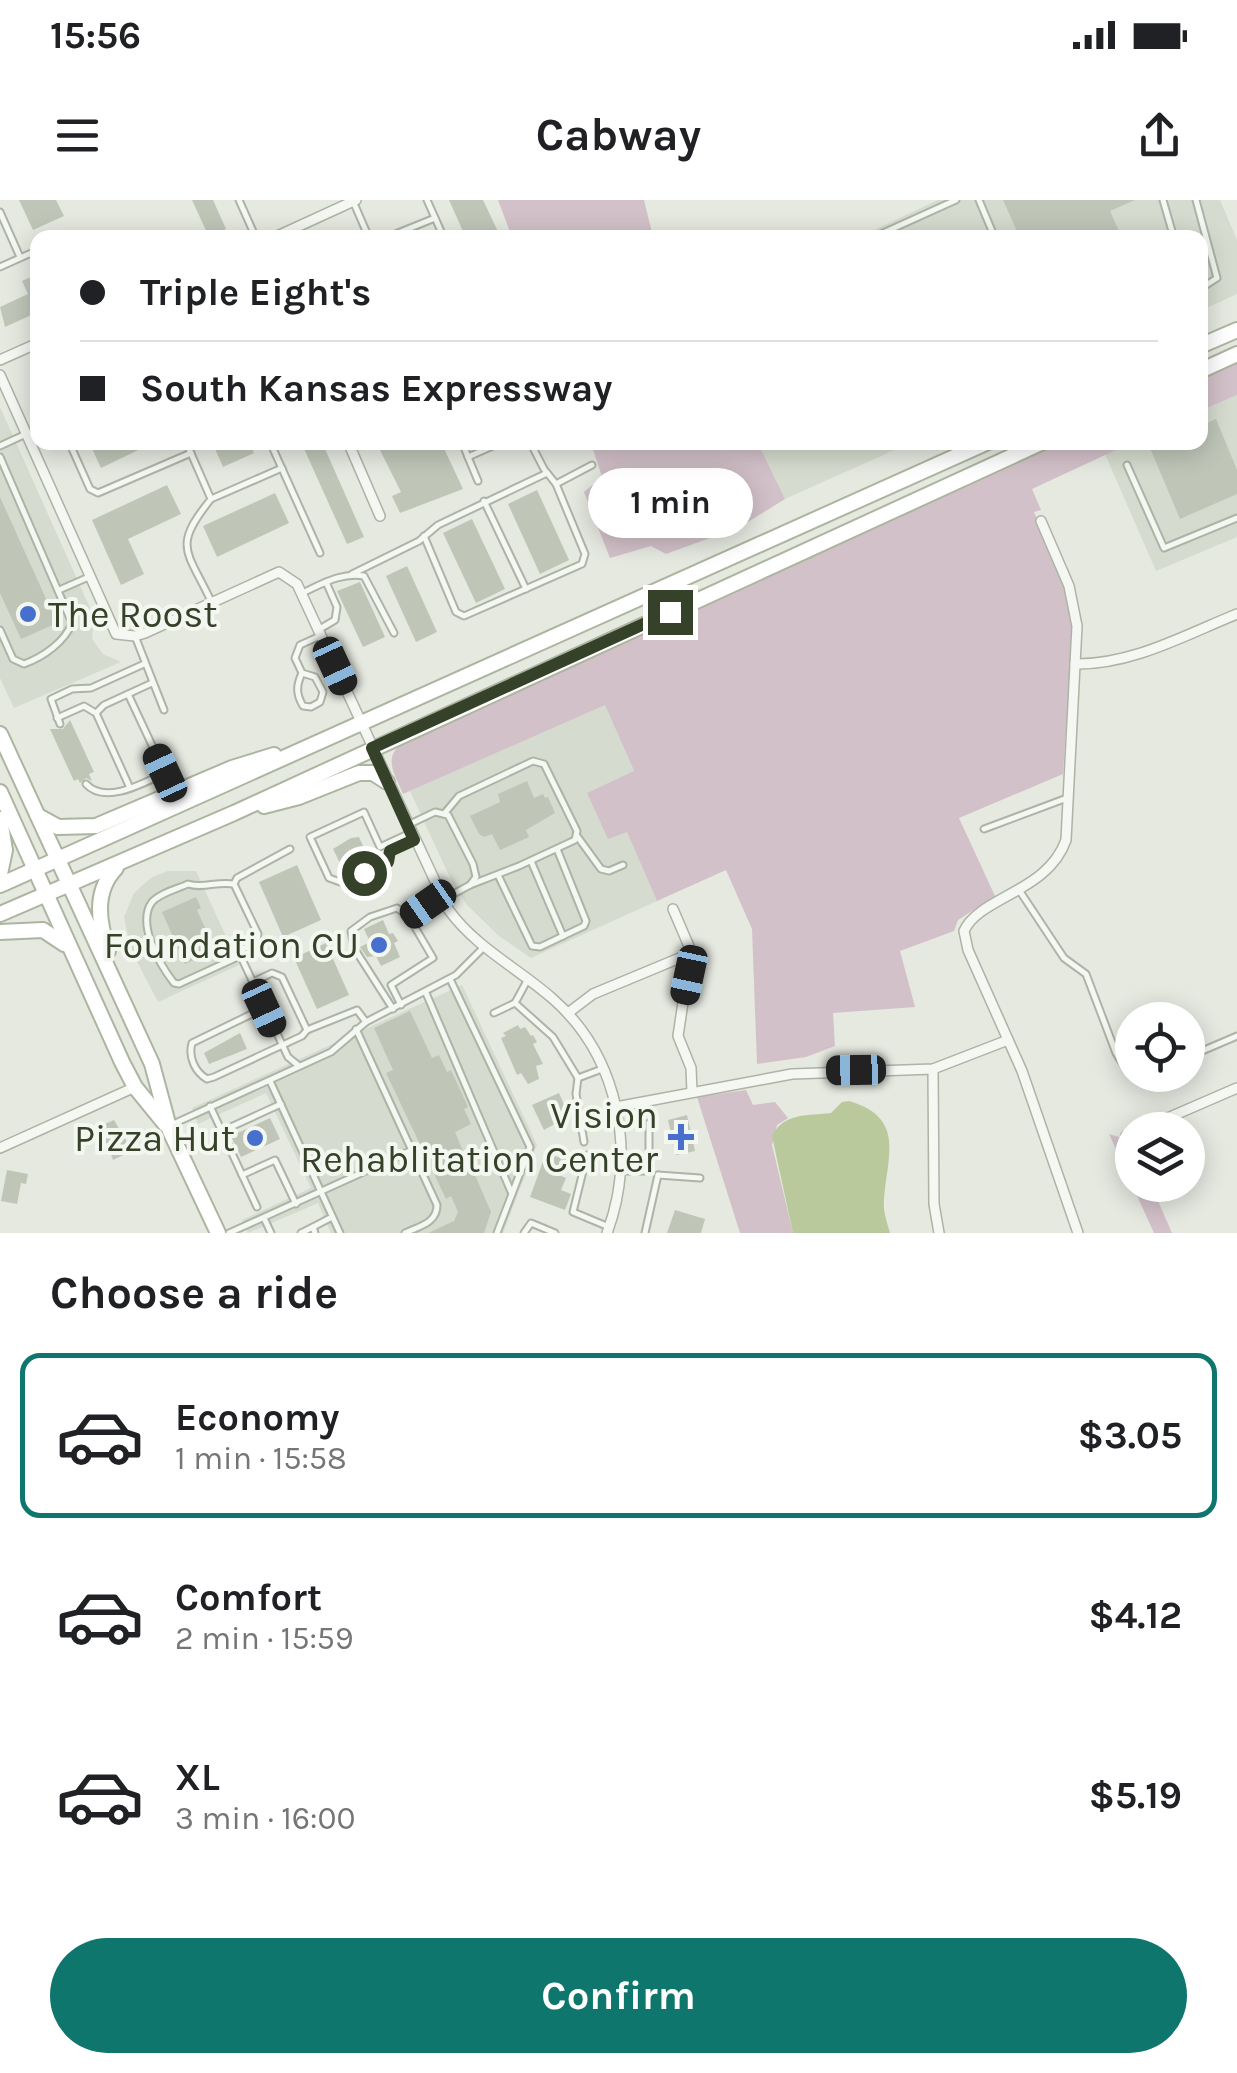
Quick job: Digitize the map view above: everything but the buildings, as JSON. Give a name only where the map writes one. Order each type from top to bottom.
[{"type":"main road","points":[[1208,343],[1237,330]]},
{"type":"main road","points":[[1208,367],[1237,354]]},
{"type":"main road","points":[[0,885],[970,450]]},
{"type":"main road","points":[[0,914],[234,814],[1027,450]]},
{"type":"main road","points":[[0,734],[152,1064]]},
{"type":"main road","points":[[38,816],[58,827],[96,826],[232,768],[314,746]]},
{"type":"main road","points":[[234,814],[298,797],[359,773],[373,773],[387,782]]},
{"type":"main road","points":[[0,792],[135,1087],[170,1128]]},
{"type":"main road","points":[[0,819],[5,850],[0,874]]},
{"type":"main road","points":[[121,864],[103,887],[101,924],[108,952],[152,1064],[170,1128],[218,1233]]},
{"type":"main road","points":[[0,932],[43,930],[57,936],[73,955]]},
{"type":"street","points":[[290,230],[355,201]]},
{"type":"street","points":[[0,360],[30,347]]},
{"type":"street","points":[[0,375],[30,443]]},
{"type":"street","points":[[33,450],[116,634],[135,636],[279,572],[289,577],[302,593],[442,900],[466,932],[568,1014],[590,1042],[603,1068],[616,1107],[622,1171],[608,1230]]},
{"type":"street","points":[[351,450],[380,516]]},
{"type":"street","points":[[1041,522],[1069,586],[1077,626],[1066,840],[1050,867],[975,918],[964,931],[1078,1233]]},
{"type":"street","points":[[1075,664],[1131,658],[1237,614]]},
{"type":"street","points":[[673,909],[690,951],[678,1036],[691,1068],[692,1092]]},
{"type":"street","points":[[568,1014],[593,994],[636,974],[682,957],[689,962]]},
{"type":"street","points":[[616,1107],[765,1078],[828,1071],[934,1068],[1008,1040]]},
{"type":"street","points":[[934,1068],[934,1204],[939,1233]]},
{"type":"street","points":[[0,1148],[135,1087]]},
{"type":"street","points":[[1182,1112],[1237,1088]]},
{"type":"lane","points":[[240,200],[253,230]]},
{"type":"lane","points":[[427,200],[440,230]]},
{"type":"lane","points":[[890,230],[956,200]]},
{"type":"lane","points":[[979,200],[992,230]]},
{"type":"lane","points":[[1163,200],[1172,230]]},
{"type":"lane","points":[[1196,200],[1204,230]]},
{"type":"lane","points":[[355,201],[365,230]]},
{"type":"lane","points":[[0,212],[20,257]]},
{"type":"lane","points":[[405,230],[435,218]]},
{"type":"lane","points":[[1208,245],[1217,278],[1208,283]]},
{"type":"lane","points":[[0,266],[30,253]]},
{"type":"lane","points":[[0,446],[26,434]]},
{"type":"lane","points":[[73,450],[90,489],[98,492],[191,453]]},
{"type":"lane","points":[[190,450],[211,499]]},
{"type":"lane","points":[[274,450],[320,552]]},
{"type":"lane","points":[[465,450],[478,480]]},
{"type":"lane","points":[[468,457],[484,450]]},
{"type":"lane","points":[[424,536],[456,612],[464,616],[582,564],[584,554],[556,484],[534,450]]},
{"type":"lane","points":[[0,457],[72,623],[67,635],[24,664],[13,659],[0,630]]},
{"type":"lane","points":[[556,484],[592,465]]},
{"type":"lane","points":[[1127,465],[1164,548],[1237,518]]},
{"type":"lane","points":[[212,603],[186,540],[189,526],[211,499],[282,468]]},
{"type":"lane","points":[[302,593],[352,574],[424,536],[438,524],[547,473]]},
{"type":"lane","points":[[484,502],[526,589]]},
{"type":"lane","points":[[352,574],[364,576],[370,584],[394,633]]},
{"type":"lane","points":[[59,590],[90,576]]},
{"type":"lane","points":[[302,674],[314,677],[323,692],[320,702],[311,707],[303,706],[298,697],[302,674],[295,658],[296,650],[335,620],[337,607],[326,582]]},
{"type":"lane","points":[[135,636],[164,710]]},
{"type":"lane","points":[[130,788],[96,713],[84,706],[59,721],[50,698],[72,689],[91,688],[144,664]]},
{"type":"lane","points":[[96,713],[152,682]]},
{"type":"lane","points":[[86,784],[98,793],[130,788],[165,773],[128,694]]},
{"type":"lane","points":[[444,814],[474,788],[533,761],[544,764],[577,836],[601,869],[609,871],[624,865]]},
{"type":"lane","points":[[984,829],[1066,798]]},
{"type":"lane","points":[[385,864],[364,812],[310,837],[329,878],[343,883],[385,864],[390,851],[435,812],[448,815],[473,864],[476,878],[470,885]]},
{"type":"lane","points":[[380,847],[410,833]]},
{"type":"lane","points":[[409,917],[428,904],[560,848],[577,836]]},
{"type":"lane","points":[[498,874],[532,946],[540,947],[584,926],[586,918],[560,848]]},
{"type":"lane","points":[[234,884],[237,878],[290,849]]},
{"type":"lane","points":[[531,861],[563,936]]},
{"type":"lane","points":[[188,884],[234,884],[258,934],[257,940],[240,954],[174,983],[146,928],[146,915],[158,897],[188,884]]},
{"type":"lane","points":[[1019,890],[1064,958],[1086,974],[1115,1050]]},
{"type":"lane","points":[[414,924],[442,900]]},
{"type":"lane","points":[[384,991],[433,958],[409,917],[397,908],[370,917],[352,931],[354,948],[393,1009]]},
{"type":"lane","points":[[234,942],[288,1057],[299,1066]]},
{"type":"lane","points":[[170,1128],[331,1052],[366,1022],[450,979],[484,948]]},
{"type":"lane","points":[[253,982],[272,973],[282,977],[307,1030]]},
{"type":"lane","points":[[450,979],[530,1147],[497,1233]]},
{"type":"lane","points":[[494,1013],[515,1002],[528,979]]},
{"type":"lane","points":[[391,984],[401,1005]]},
{"type":"lane","points":[[426,993],[512,1194]]},
{"type":"lane","points":[[515,1002],[554,1037],[578,1078],[576,1094],[584,1142]]},
{"type":"lane","points":[[264,1008],[192,1044],[190,1056],[200,1075],[207,1079],[356,1010],[366,1022]]},
{"type":"lane","points":[[356,1029],[436,1205],[433,1220],[406,1233]]},
{"type":"lane","points":[[1205,1050],[1237,1036]]},
{"type":"lane","points":[[578,1078],[603,1068]]},
{"type":"lane","points":[[270,1080],[340,1233]]},
{"type":"lane","points":[[222,1131],[281,1104]]},
{"type":"lane","points":[[210,1106],[258,1207]]},
{"type":"lane","points":[[649,1124],[649,1171]]},
{"type":"lane","points":[[229,1233],[412,1150]]},
{"type":"lane","points":[[587,1156],[574,1212],[608,1230]]},
{"type":"lane","points":[[242,1175],[275,1160],[296,1204]]},
{"type":"lane","points":[[622,1171],[700,1178]]},
{"type":"lane","points":[[645,1233],[658,1175]]},
{"type":"lane","points":[[301,1233],[314,1230],[332,1217]]},
{"type":"lane","points":[[264,1218],[271,1233]]},
{"type":"lane","points":[[524,1233],[530,1223],[555,1233]]},
{"type":"shaded area","points":[[498,200],[644,200],[651,230],[509,230]]},
{"type":"shaded area","points":[[938,200],[1220,200],[1237,240],[1237,294],[1208,307],[1208,230],[874,230]]},
{"type":"shaded area","points":[[1237,361],[1237,395],[1208,408],[1208,374]]},
{"type":"shaded area","points":[[1237,395],[1237,537],[1156,571],[1105,454],[1114,450],[1208,450],[1208,408]]},
{"type":"shaded area","points":[[0,407],[94,617],[92,639],[103,654],[121,662],[14,708],[0,678]]},
{"type":"shaded area","points":[[593,450],[761,450],[785,499],[740,527],[666,554],[651,546],[610,558],[584,492],[602,477]]},
{"type":"shaded area","points":[[761,450],[894,450],[785,499]]},
{"type":"shaded area","points":[[1044,450],[1116,450],[1032,489],[1041,510],[1034,512],[1064,585],[1073,622],[1063,774],[959,818],[995,896],[958,920],[954,931],[900,951],[915,1007],[833,1013],[835,1046],[806,1057],[757,1064],[752,929],[726,870],[657,901],[627,832],[608,839],[587,793],[634,771],[605,705],[403,794],[392,762],[400,745]]},
{"type":"shaded area","points":[[605,704],[634,772],[588,793],[627,831],[657,901],[531,958],[499,936],[467,905],[452,882],[410,791]]},
{"type":"shaded area","points":[[168,871],[196,871],[239,965],[158,1002],[131,950],[124,917],[134,893],[152,877]]},
{"type":"shaded area","points":[[462,985],[537,1145],[503,1233],[331,1233],[318,1203],[248,1233],[242,1220],[311,1188],[266,1093],[198,1124],[192,1108]]},
{"type":"shaded area","points":[[746,1090],[753,1105],[775,1102],[788,1118],[777,1125],[772,1145],[793,1233],[740,1233],[697,1097]]},
{"type":"shaded area","points":[[842,1102],[868,1109],[887,1131],[889,1160],[884,1209],[890,1233],[793,1233],[772,1136],[790,1119],[831,1113]]},
{"type":"shaded area","points":[[1140,1202],[1158,1202],[1172,1233],[1154,1233]]},
{"type":"place","name":"The Roost","points":[[28,614]]},
{"type":"place","name":"Foundation CU","points":[[379,945]]},
{"type":"place","name":"Vision Rehablitation Center","points":[[681,1137]]},
{"type":"place","name":"Pizza Hut","points":[[255,1138]]},
{"type":"route","points":[[364,873],[388,862],[390,851],[414,840],[372,748],[670,612]]}]
